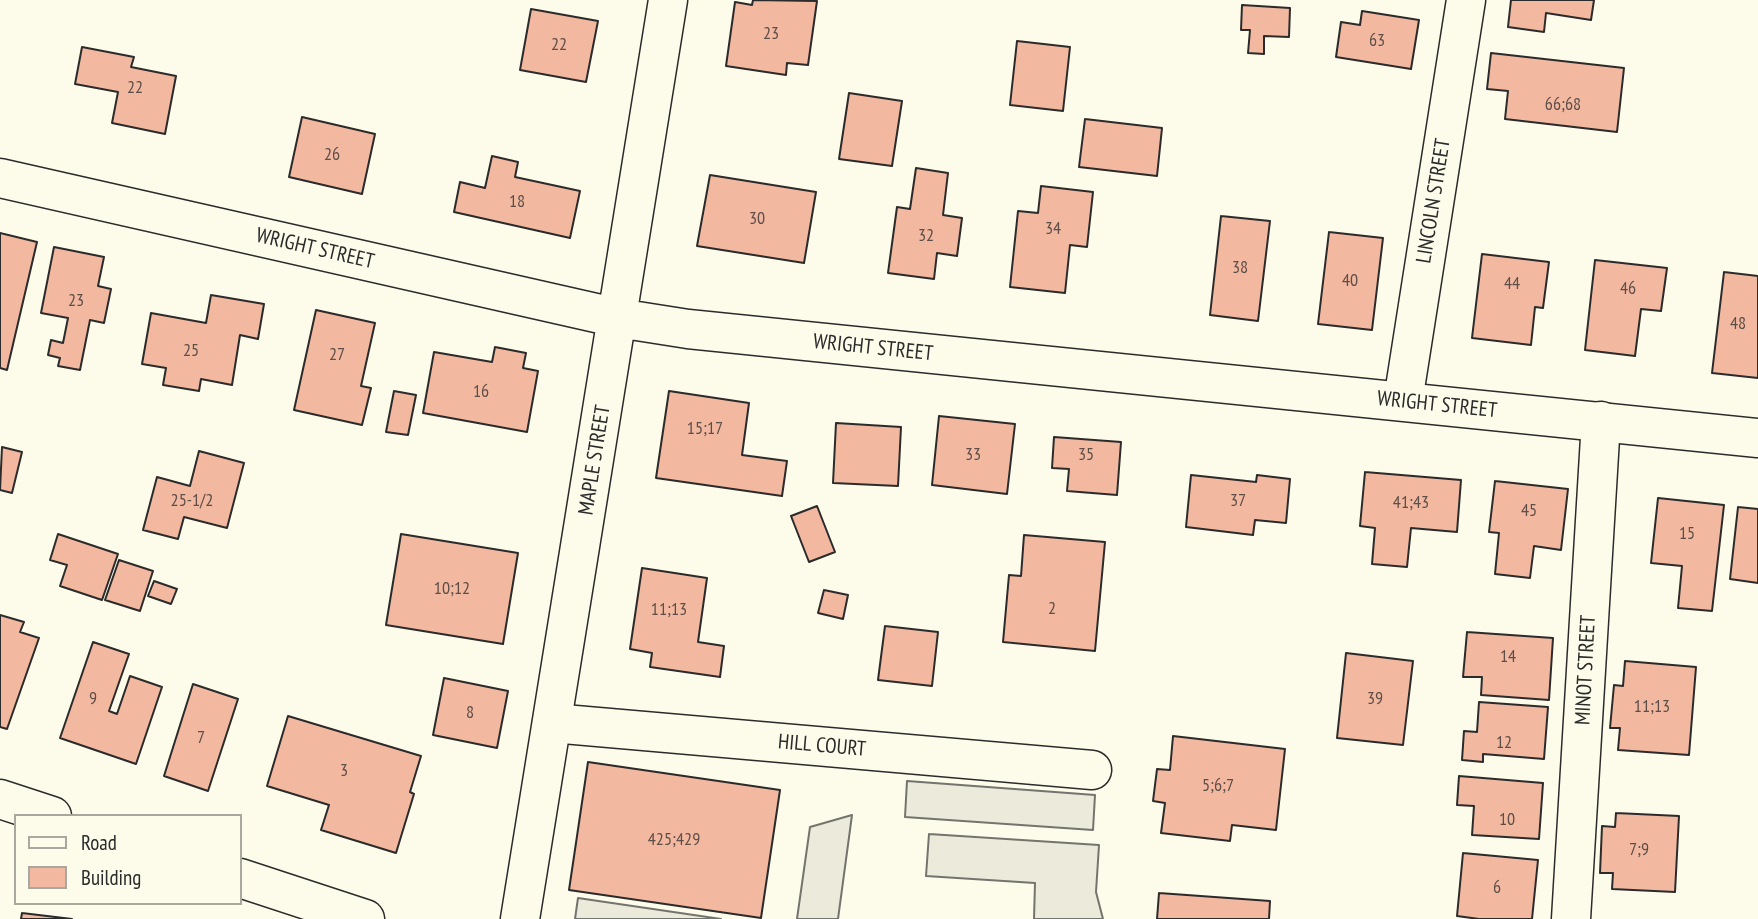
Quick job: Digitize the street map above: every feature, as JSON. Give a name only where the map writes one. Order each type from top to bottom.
[{"type":"street","name":"MAPLE STREET","points":[[520,919],[668,0]]},
{"type":"street","name":"LINCOLN STREET","points":[[1403,401],[1466,0]]},
{"type":"street","name":"WRIGHT STREET","points":[[0,178],[618,318],[688,329],[1758,438]]},
{"type":"street","name":"MINOT STREET","points":[[1572,919],[1601,421]]},
{"type":"street","name":"HILL COURT","points":[[552,723],[1092,769]]},
{"type":"street","points":[[0,799],[45,814]]},
{"type":"street","points":[[242,879],[365,919]]},
{"type":"shaded area","points":[[907,781],[1095,795],[1093,830],[905,817]]},
{"type":"shaded area","points":[[852,815],[838,919],[797,919],[810,827]]},
{"type":"shaded area","points":[[929,834],[1099,845],[1096,892],[1103,919],[1034,919],[1035,883],[926,876]]},
{"type":"shaded area","points":[[578,898],[721,919],[575,919]]},
{"type":"building","points":[[753,0],[817,1],[808,65],[787,63],[786,75],[726,66],[735,2],[752,5]]},
{"type":"building","points":[[1511,0],[1594,0],[1591,20],[1546,13],[1544,32],[1508,27]]},
{"type":"building","points":[[1242,5],[1290,8],[1289,37],[1264,36],[1264,54],[1248,53],[1250,30],[1241,30]]},
{"type":"building","points":[[531,9],[598,21],[586,82],[520,70]]},
{"type":"building","points":[[1362,11],[1419,20],[1411,69],[1336,57],[1341,22],[1360,25]]},
{"type":"building","points":[[1017,41],[1070,47],[1063,111],[1010,105]]},
{"type":"building","points":[[82,47],[134,57],[131,67],[176,76],[165,134],[112,123],[118,92],[75,84]]},
{"type":"building","points":[[1491,53],[1624,68],[1617,132],[1505,119],[1508,91],[1487,89]]},
{"type":"building","points":[[849,93],[902,101],[892,166],[839,159]]},
{"type":"building","points":[[302,117],[375,134],[362,194],[289,177]]},
{"type":"building","points":[[1085,119],[1162,128],[1157,176],[1079,167]]},
{"type":"building","points":[[492,156],[518,162],[515,177],[580,191],[570,238],[454,212],[460,182],[485,188]]},
{"type":"building","points":[[916,168],[948,173],[943,215],[962,218],[957,256],[937,253],[934,279],[888,273],[897,207],[910,209]]},
{"type":"building","points":[[710,175],[816,192],[804,263],[697,246]]},
{"type":"building","points":[[1041,186],[1093,192],[1087,247],[1070,245],[1065,293],[1010,287],[1018,211],[1038,213]]},
{"type":"building","points":[[1221,216],[1270,221],[1258,321],[1210,315]]},
{"type":"building","points":[[1329,232],[1383,238],[1372,330],[1318,324]]},
{"type":"building","points":[[0,233],[37,242],[7,370],[0,368]]},
{"type":"building","points":[[54,247],[104,257],[98,286],[111,289],[104,323],[90,320],[80,370],[58,366],[60,358],[48,355],[51,340],[63,343],[68,318],[41,313]]},
{"type":"building","points":[[1482,254],[1549,262],[1543,308],[1535,307],[1531,345],[1472,338]]},
{"type":"building","points":[[1595,260],[1667,268],[1661,311],[1641,309],[1635,356],[1585,350]]},
{"type":"building","points":[[1724,272],[1758,276],[1758,378],[1712,373]]},
{"type":"building","points":[[211,295],[264,304],[258,339],[240,335],[232,385],[201,379],[199,391],[163,385],[166,368],[142,364],[151,313],[206,323]]},
{"type":"building","points":[[316,310],[375,323],[361,386],[371,388],[362,425],[294,410]]},
{"type":"building","points":[[495,347],[526,353],[523,368],[538,371],[527,432],[423,413],[434,352],[492,362]]},
{"type":"building","points":[[394,391],[416,395],[408,435],[386,432]]},
{"type":"building","points":[[669,391],[749,403],[742,455],[787,461],[782,496],[656,478]]},
{"type":"building","points":[[939,416],[1015,424],[1007,494],[932,485]]},
{"type":"building","points":[[836,423],[901,427],[898,486],[833,483]]},
{"type":"building","points":[[1054,437],[1121,442],[1117,495],[1067,491],[1069,469],[1052,468]]},
{"type":"building","points":[[2,447],[22,452],[12,493],[0,490]]},
{"type":"building","points":[[199,451],[244,463],[227,528],[184,517],[178,539],[143,530],[157,477],[190,486]]},
{"type":"building","points":[[1365,472],[1461,480],[1457,532],[1411,528],[1407,567],[1372,564],[1375,528],[1360,526]]},
{"type":"building","points":[[1191,475],[1256,482],[1257,475],[1290,479],[1286,523],[1255,520],[1253,535],[1186,527]]},
{"type":"building","points":[[1495,481],[1568,489],[1561,550],[1534,546],[1530,578],[1495,574],[1499,533],[1489,532]]},
{"type":"building","points":[[1658,498],[1724,505],[1712,611],[1678,608],[1682,566],[1651,563]]},
{"type":"building","points":[[817,506],[835,552],[809,562],[791,516]]},
{"type":"building","points":[[1738,507],[1758,509],[1758,583],[1730,579]]},
{"type":"building","points":[[58,534],[118,554],[102,600],[60,586],[67,565],[50,560]]},
{"type":"building","points":[[401,534],[518,553],[503,644],[386,625]]},
{"type":"building","points":[[1024,535],[1105,542],[1095,651],[1003,642],[1009,575],[1021,576]]},
{"type":"building","points":[[119,560],[153,571],[140,611],[105,600]]},
{"type":"building","points":[[642,568],[707,578],[698,642],[724,646],[720,677],[650,667],[652,653],[630,649]]},
{"type":"building","points":[[154,581],[177,589],[171,604],[148,596]]},
{"type":"building","points":[[824,590],[848,595],[843,619],[818,613]]},
{"type":"building","points":[[0,615],[24,622],[20,632],[39,638],[7,729],[0,727]]},
{"type":"building","points":[[885,626],[938,632],[932,686],[878,680]]},
{"type":"building","points":[[1467,632],[1553,638],[1549,700],[1481,695],[1482,677],[1463,677]]},
{"type":"building","points":[[93,642],[129,654],[109,711],[117,714],[130,676],[162,687],[136,764],[60,738]]},
{"type":"building","points":[[1346,653],[1413,661],[1403,745],[1337,738]]},
{"type":"building","points":[[1625,661],[1696,667],[1689,755],[1618,750],[1620,728],[1610,728],[1614,685],[1623,686]]},
{"type":"building","points":[[444,678],[508,691],[497,748],[433,735]]},
{"type":"building","points":[[193,684],[238,699],[208,791],[164,776]]},
{"type":"building","points":[[1479,702],[1548,707],[1544,759],[1483,754],[1483,762],[1462,760],[1464,731],[1477,732]]},
{"type":"building","points":[[288,716],[421,756],[410,792],[414,794],[396,853],[321,830],[329,805],[267,786]]},
{"type":"building","points":[[1173,736],[1285,749],[1276,830],[1232,825],[1230,841],[1161,833],[1165,803],[1153,801],[1157,769],[1170,770]]},
{"type":"building","points":[[588,762],[780,790],[761,918],[569,890]]},
{"type":"building","points":[[1459,776],[1543,783],[1539,839],[1472,835],[1474,806],[1457,805]]},
{"type":"building","points":[[1616,813],[1679,816],[1675,892],[1612,889],[1613,873],[1600,873],[1602,826],[1615,827]]},
{"type":"building","points":[[1463,853],[1538,860],[1532,919],[1479,919],[1457,916]]},
{"type":"building","points":[[1159,893],[1270,901],[1269,919],[1157,919]]},
{"type":"building","points":[[22,913],[72,919],[21,919]]}]
